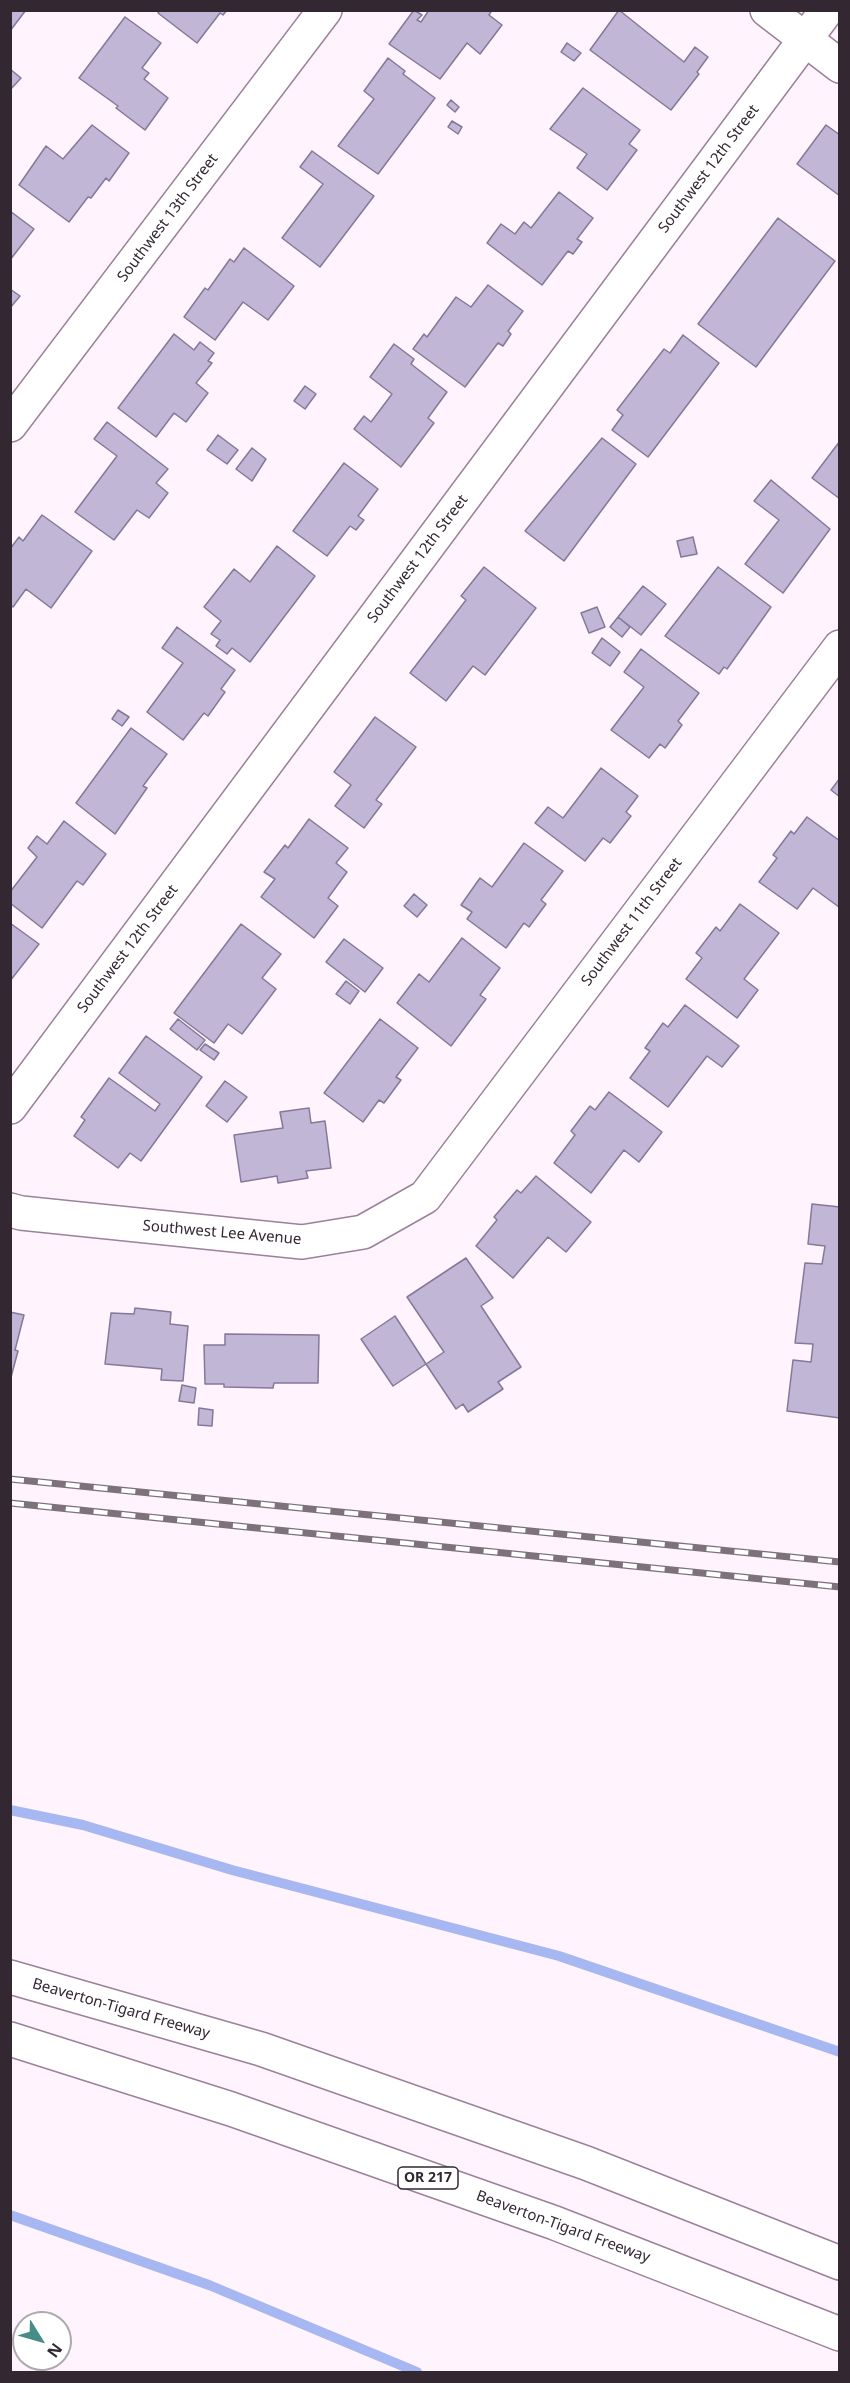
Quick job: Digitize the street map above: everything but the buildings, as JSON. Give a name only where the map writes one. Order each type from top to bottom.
[{"type":"main road","name":"Southwest 13th Street","points":[[10,425],[325,10]]},
{"type":"main road","points":[[767,10],[840,66]]},
{"type":"main road","name":"Southwest 12th Street","points":[[10,1107],[827,10]]},
{"type":"main road","name":"Southwest 11th Street","points":[[425,1197],[840,647]]},
{"type":"main road","name":"Southwest Lee Avenue","points":[[10,1210],[302,1242],[363,1232],[425,1197]]},
{"type":"main road","name":"Beaverton-Tigard Freeway","points":[[10,1977],[261,2049],[586,2163],[840,2263]]},
{"type":"main road","name":"Beaverton-Tigard Freeway","points":[[10,2039],[231,2109],[533,2215],[840,2334]]},
{"type":"waterway","points":[[10,1810],[83,1825],[232,1870],[559,1956],[840,2052]]},
{"type":"waterway","points":[[10,2215],[209,2285],[417,2372]]},
{"type":"railway","points":[[10,1479],[840,1562]]},
{"type":"railway","points":[[10,1503],[840,1587]]}]
